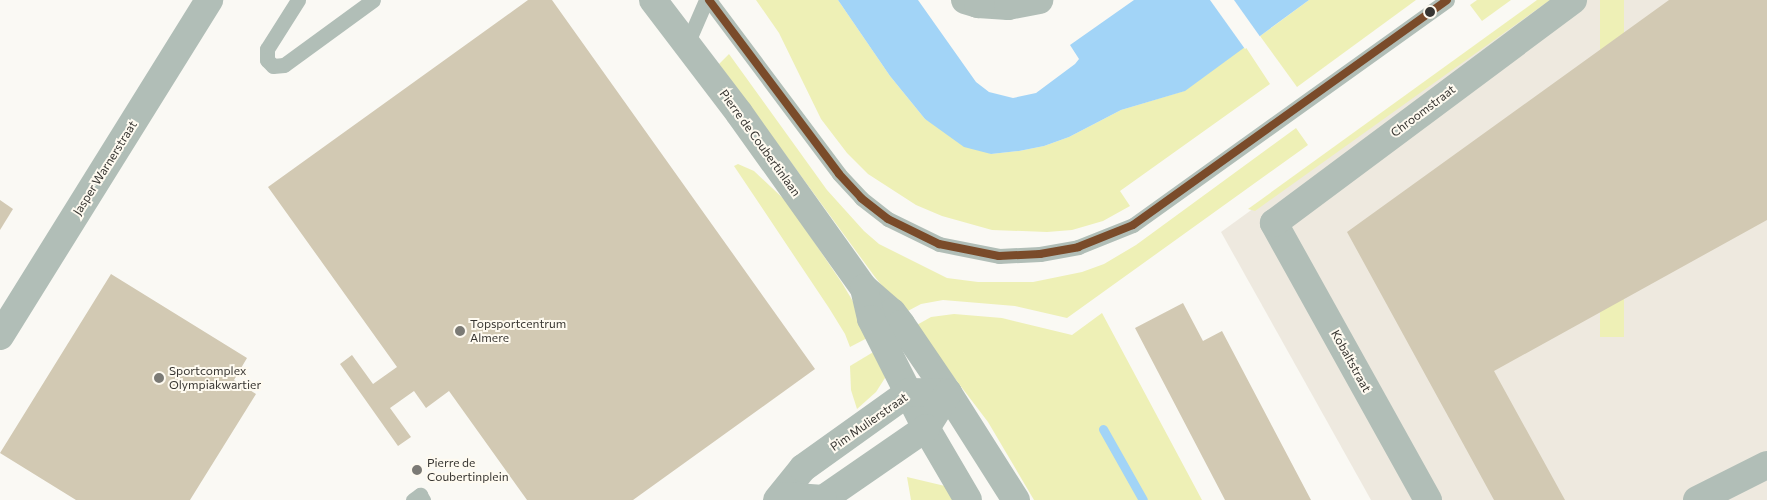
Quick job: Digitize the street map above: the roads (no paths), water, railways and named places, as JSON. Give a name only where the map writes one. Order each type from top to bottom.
[{"type":"street","name":"Jasper Warnerstraat","points":[[0,336],[209,0]]},
{"type":"street","name":"Pierre de Coubertinlaan","points":[[653,0],[864,288],[892,312],[948,393],[1016,500]]},
{"type":"street","points":[[965,0],[978,4],[1008,6],[1039,0]]},
{"type":"street","name":"Chroomstraat","points":[[1274,223],[1573,0]]},
{"type":"street","name":"Kobaltstraat","points":[[1274,223],[1428,500]]},
{"type":"street","name":"Pierre de Coubertinlaan","points":[[864,288],[872,319],[926,428],[968,500]]},
{"type":"street","name":"Pim Mulierstraat","points":[[780,498],[803,468],[909,392],[948,393]]},
{"type":"street","name":"Pim Mulierstraat","points":[[780,498],[823,499],[926,428],[948,393]]},
{"type":"street","points":[[1697,500],[1767,465]]},
{"type":"lane","points":[[298,0],[267,49],[267,60],[273,66],[284,65],[373,0]]},
{"type":"lane","points":[[687,44],[708,0],[838,174],[861,198],[888,219],[939,244],[999,256],[1040,254],[1078,247],[1133,225],[1447,0]]},
{"type":"lane","points":[[413,500],[420,495],[423,500]]},
{"type":"water","points":[[838,0],[918,0],[976,82],[989,92],[1013,98],[1036,93],[1075,64],[1079,59],[1070,45],[1134,0],[1309,0],[1185,91],[1121,110],[1069,137],[1044,146],[991,154],[964,147],[925,119],[890,76]]},
{"type":"waterway","points":[[1103,429],[1143,500]]},
{"type":"place","name":"Topsportcentrum Almere","points":[[460,331]]},
{"type":"place","name":"Sportcomplex Olympiakwartier","points":[[159,378]]},
{"type":"place","name":"Pierre de Coubertinplein","points":[[417,470]]}]
